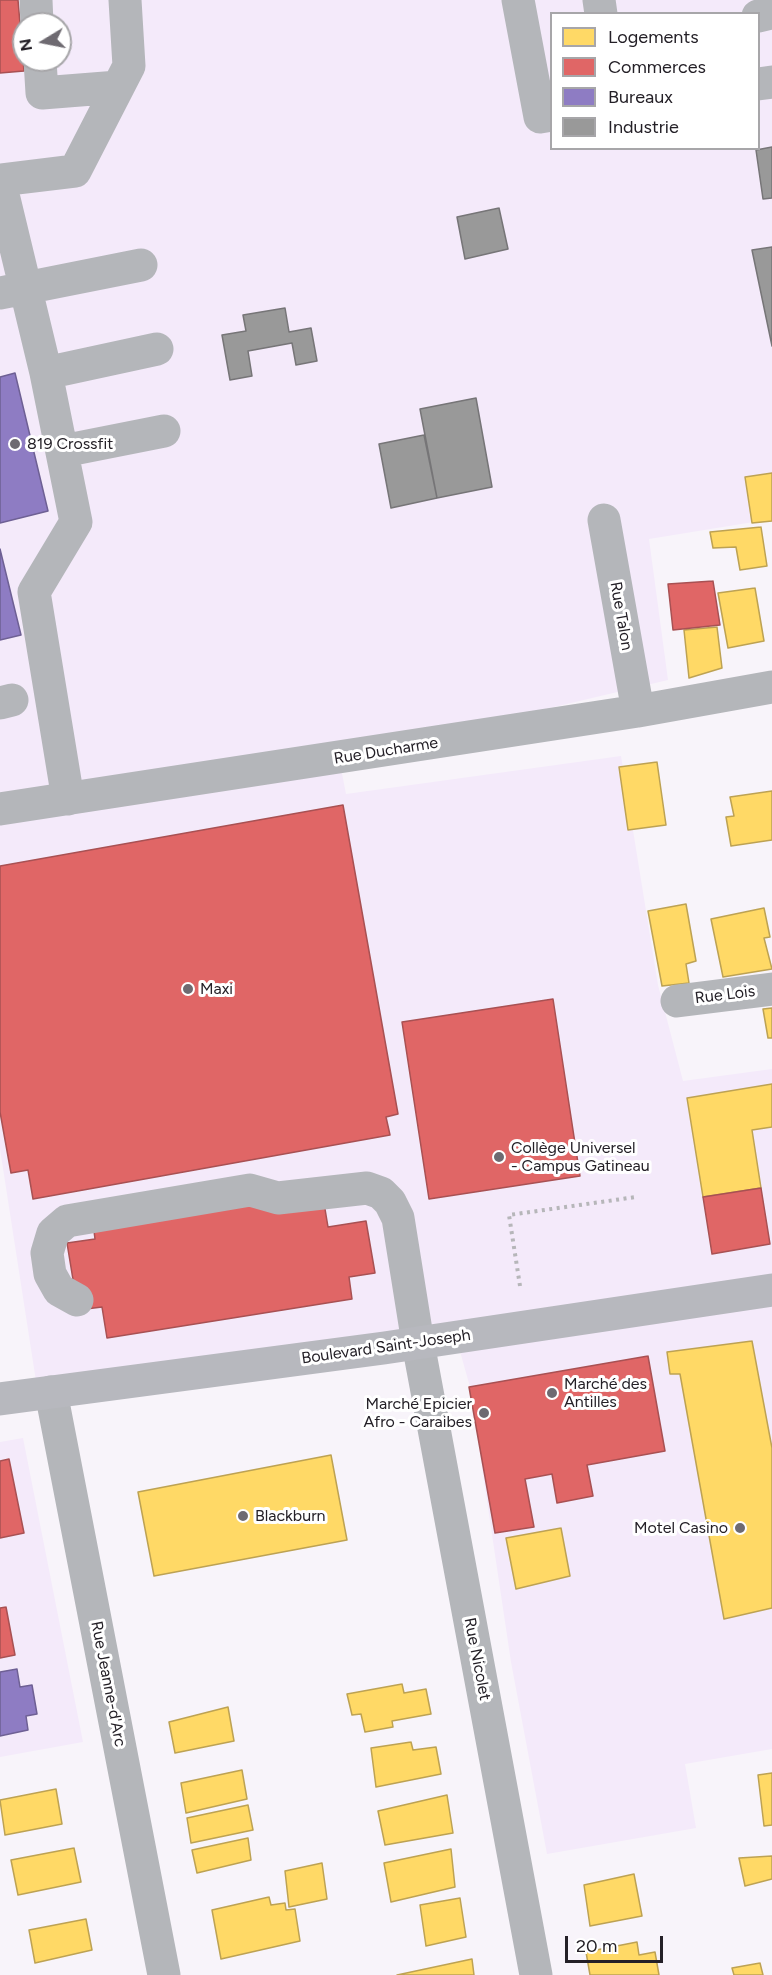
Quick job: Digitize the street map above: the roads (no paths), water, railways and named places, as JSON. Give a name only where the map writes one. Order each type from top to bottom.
[{"type":"main road","name":"Boulevard Saint-Joseph","points":[[0,1399],[418,1343],[772,1290]]},
{"type":"street","points":[[68,798],[34,592],[76,522],[46,373],[13,291],[0,181],[75,171],[129,66],[124,0]]},
{"type":"street","points":[[518,0],[546,116]]},
{"type":"street","points":[[41,72],[42,93],[118,87]]},
{"type":"street","points":[[13,291],[141,265]]},
{"type":"street","points":[[46,373],[157,349]]},
{"type":"street","points":[[63,451],[164,431]]},
{"type":"street","name":"Rue Talon","points":[[604,520],[638,711]]},
{"type":"street","name":"Rue Ducharme","points":[[0,809],[638,711],[772,687]]},
{"type":"street","name":"Rue Lois","points":[[677,1001],[772,989]]},
{"type":"street","name":"Rue Nicolet","points":[[76,1300],[59,1290],[54,1282],[50,1274],[47,1253],[53,1233],[67,1221],[250,1190],[278,1198],[367,1188],[381,1193],[390,1202],[398,1218],[418,1343],[536,1975]]},
{"type":"street","name":"Rue Jeanne-d'Arc","points":[[51,1392],[164,1975]]},
{"type":"place","name":"819 Crossfit","points":[[15,444]]},
{"type":"place","name":"Maxi","points":[[188,989]]},
{"type":"place","name":"Collège Universel - Campus Gatineau","points":[[499,1157]]},
{"type":"place","name":"Marché des Antilles","points":[[552,1393]]},
{"type":"place","name":"Marché Epicier Afro - Caraibes","points":[[484,1413]]},
{"type":"place","name":"Blackburn","points":[[243,1516]]},
{"type":"place","name":"Motel Casino","points":[[740,1528]]}]
